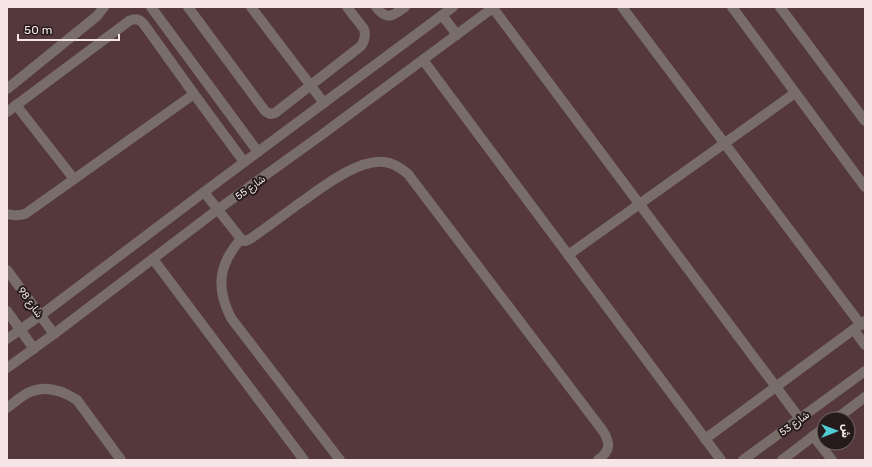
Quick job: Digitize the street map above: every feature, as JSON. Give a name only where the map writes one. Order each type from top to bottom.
[{"type":"lane","points":[[7,89],[97,16],[104,7]]},
{"type":"lane","points":[[151,7],[258,152]]},
{"type":"lane","points":[[188,7],[266,113],[270,114],[273,114],[358,49],[364,42],[364,29],[347,7]]},
{"type":"lane","points":[[251,7],[324,103]]},
{"type":"lane","points":[[376,7],[386,16],[395,15],[405,7]]},
{"type":"lane","points":[[7,339],[453,7]]},
{"type":"lane","points":[[494,7],[800,418]]},
{"type":"lane","name":"شارع 55","points":[[7,368],[217,210],[494,7]]},
{"type":"lane","points":[[622,7],[860,325],[865,345]]},
{"type":"lane","points":[[732,7],[865,187]]},
{"type":"lane","points":[[780,7],[865,121]]},
{"type":"lane","points":[[442,15],[457,35]]},
{"type":"lane","points":[[7,112],[129,21],[135,19],[143,23],[244,162]]},
{"type":"lane","points":[[423,60],[721,460]]},
{"type":"lane","points":[[568,255],[795,93]]},
{"type":"lane","points":[[7,214],[19,216],[25,214],[194,94]]},
{"type":"lane","points":[[16,105],[74,179]]},
{"type":"lane","points":[[204,192],[241,239],[245,241],[250,239],[324,185],[351,171],[373,162],[383,162],[401,168],[408,174],[603,431],[609,444],[608,450],[604,456],[598,460]]},
{"type":"lane","points":[[241,239],[227,259],[223,271],[221,283],[222,295],[226,307],[238,328],[340,460]]},
{"type":"lane","points":[[153,259],[304,460]]},
{"type":"lane","name":"شارع 98","points":[[7,270],[54,334]]},
{"type":"lane","points":[[7,311],[34,349]]},
{"type":"lane","points":[[705,439],[860,325]]},
{"type":"lane","name":"شارع 53","points":[[743,460],[865,371]]},
{"type":"lane","points":[[7,408],[29,392],[39,389],[59,390],[68,394],[77,400],[121,460]]},
{"type":"lane","points":[[847,411],[865,397]]},
{"type":"lane","points":[[782,460],[816,434]]},
{"type":"lane","points":[[813,436],[832,460]]},
{"type":"shaded area","points":[[7,7],[865,7],[865,460],[7,460]]}]
